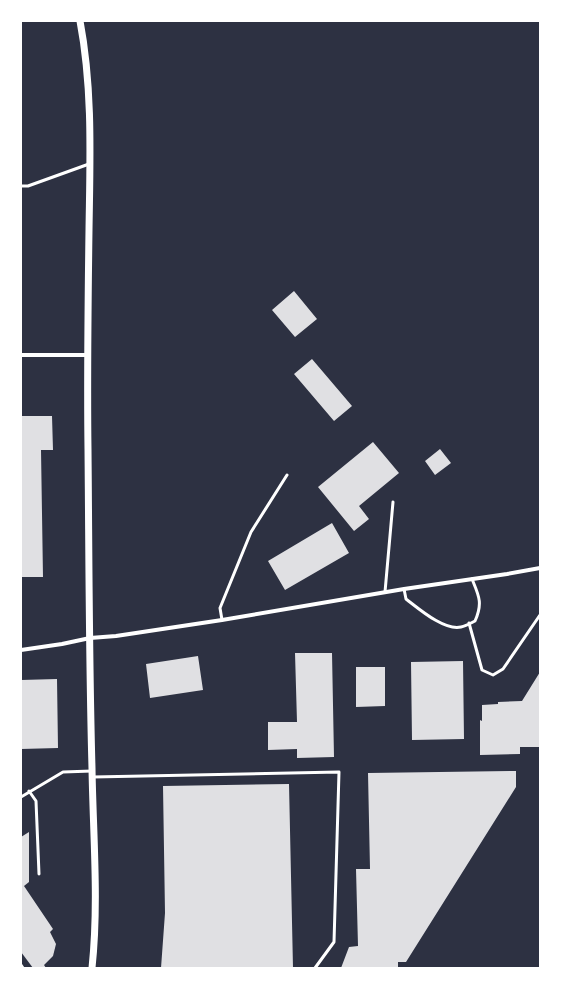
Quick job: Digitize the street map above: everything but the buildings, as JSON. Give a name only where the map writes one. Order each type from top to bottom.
[{"type":"street","points":[[80,21],[89,99],[90,164],[87,355],[92,774],[95,893],[94,950],[92,968]]},
{"type":"street","points":[[21,355],[87,355]]},
{"type":"street","points":[[21,650],[90,638],[116,636],[222,620],[385,592],[540,568]]},
{"type":"lane","points":[[21,186],[28,186],[90,164]]},
{"type":"lane","points":[[222,620],[220,608],[251,532],[287,475]]},
{"type":"lane","points":[[385,592],[393,502]]},
{"type":"lane","points":[[404,589],[406,599],[434,620],[447,626],[460,628],[476,621],[480,611],[481,600],[472,579]]},
{"type":"lane","points":[[470,624],[482,670],[493,675],[503,669],[540,615]]},
{"type":"lane","points":[[21,797],[63,772],[92,774],[339,772],[334,942],[315,968]]},
{"type":"lane","points":[[29,791],[36,801],[39,874]]}]
